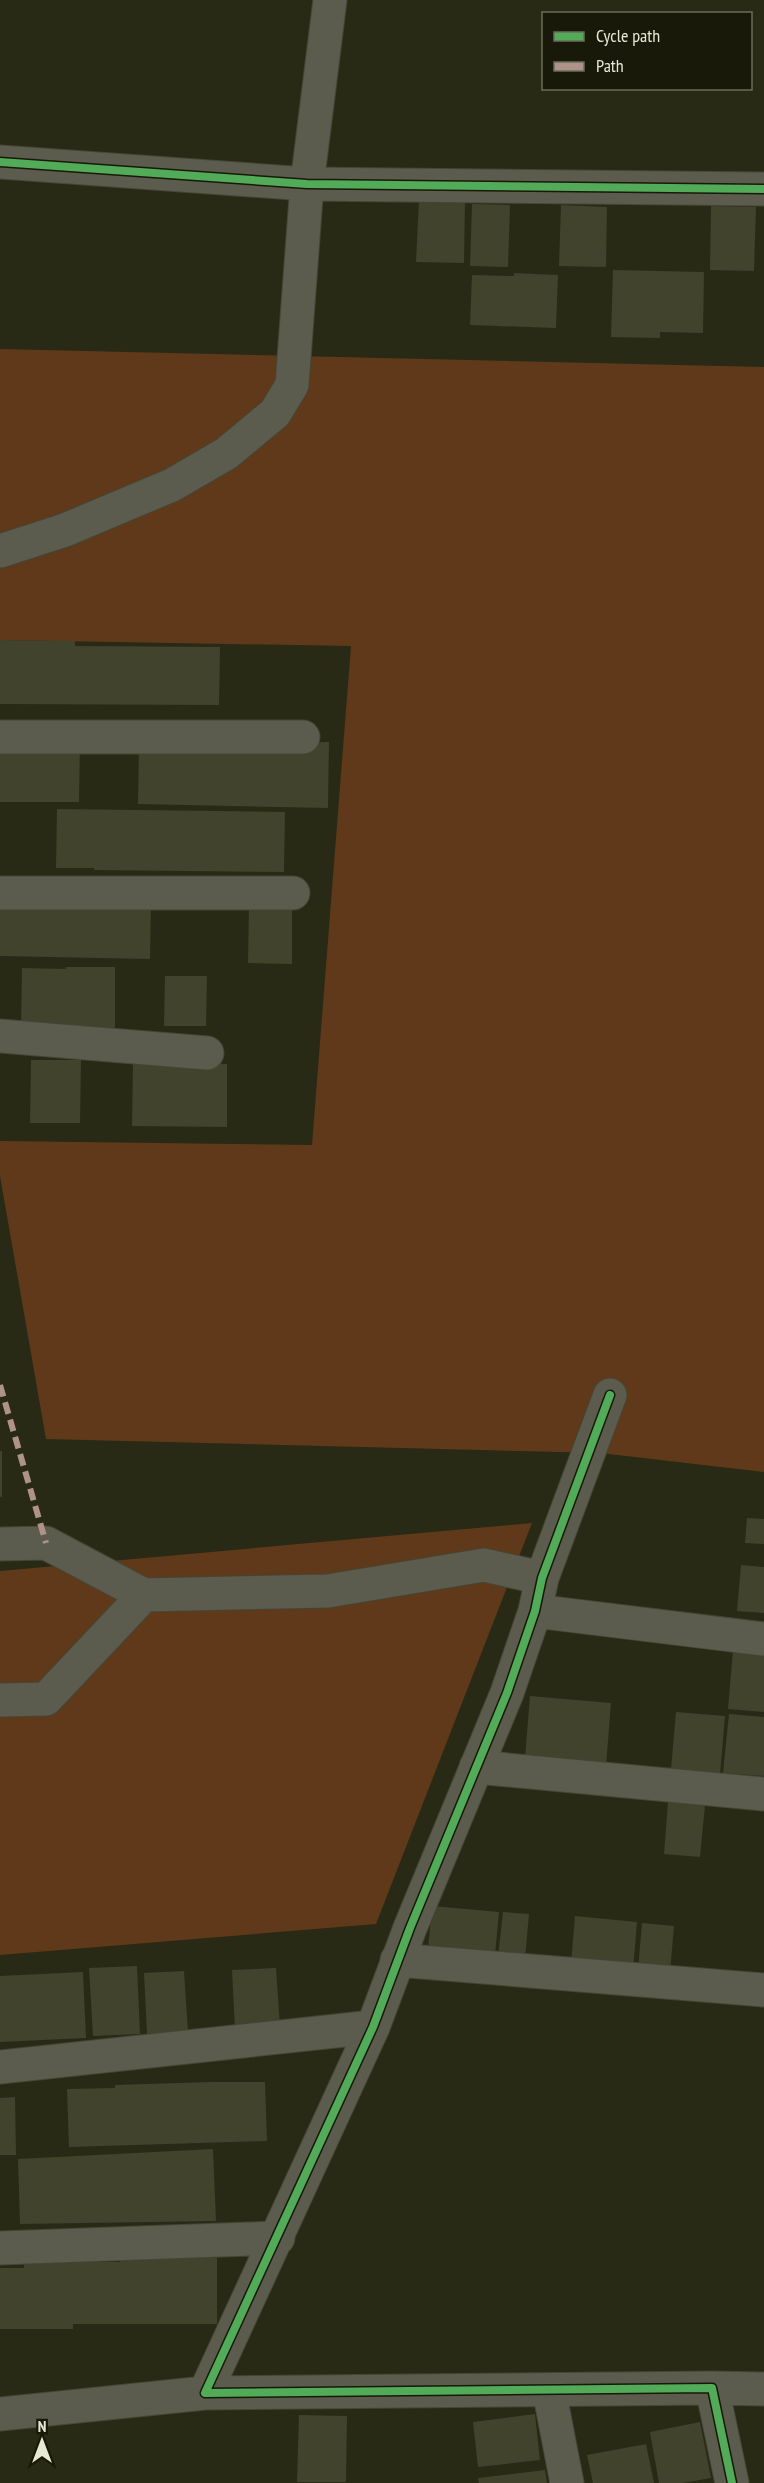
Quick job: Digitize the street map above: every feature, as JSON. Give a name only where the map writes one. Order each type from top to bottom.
[{"type":"street","points":[[0,551],[113,512],[171,485],[227,453],[275,413],[292,385],[307,184],[330,0]]},
{"type":"street","points":[[0,162],[307,184],[764,189]]},
{"type":"street","points":[[0,737],[303,737]]},
{"type":"street","points":[[0,893],[293,893]]},
{"type":"street","points":[[0,1036],[207,1053]]},
{"type":"street","points":[[205,2392],[278,2238],[303,2174],[373,2027],[507,1693],[535,1611],[542,1578],[610,1395]]},
{"type":"street","points":[[0,1544],[46,1543],[144,1595],[328,1591],[484,1565],[542,1578]]},
{"type":"street","points":[[0,1700],[46,1699],[144,1595]]},
{"type":"street","points":[[535,1611],[764,1639]]},
{"type":"street","points":[[476,1767],[764,1794]]},
{"type":"street","points":[[398,1960],[764,1990]]},
{"type":"street","points":[[0,2067],[373,2027]]},
{"type":"street","points":[[0,2248],[278,2238]]},
{"type":"street","points":[[712,2388],[732,2483]]},
{"type":"street","points":[[0,2414],[205,2392],[764,2388]]},
{"type":"street","points":[[549,2390],[567,2483]]},
{"type":"shaded area","points":[[0,349],[764,367],[764,1472],[600,1453],[46,1439],[0,1176],[0,1141],[312,1145],[351,646],[0,640]]},
{"type":"shaded area","points":[[532,1523],[376,1924],[0,1955],[0,1571]]},
{"type":"building","points":[[419,200],[465,201],[464,263],[416,262]]},
{"type":"building","points":[[472,204],[510,205],[508,267],[470,266]]},
{"type":"building","points":[[561,205],[607,207],[606,267],[559,266]]},
{"type":"building","points":[[711,206],[756,207],[754,271],[710,270]]},
{"type":"building","points":[[613,270],[704,272],[703,333],[660,332],[660,338],[611,337]]},
{"type":"building","points":[[514,273],[558,275],[556,328],[470,325],[472,275],[514,276]]},
{"type":"building","points":[[0,640],[75,641],[75,646],[220,647],[219,705],[0,704]]},
{"type":"building","points":[[0,740],[80,741],[79,802],[0,802]]},
{"type":"building","points":[[329,742],[328,808],[138,804],[139,744]]},
{"type":"building","points":[[57,809],[285,812],[284,872],[56,868]]},
{"type":"building","points":[[0,902],[151,903],[150,959],[0,956]]},
{"type":"building","points":[[249,904],[292,904],[292,964],[248,963]]},
{"type":"building","points":[[66,967],[115,967],[115,1029],[21,1028],[22,968],[66,969]]},
{"type":"building","points":[[165,976],[207,976],[206,1026],[164,1026]]},
{"type":"building","points":[[31,1060],[81,1060],[80,1123],[30,1123]]},
{"type":"building","points":[[133,1061],[227,1064],[227,1127],[132,1126]]},
{"type":"building","points":[[0,1451],[2,1451],[2,1497],[0,1497]]},
{"type":"building","points":[[747,1518],[764,1519],[764,1544],[745,1543]]},
{"type":"building","points":[[741,1565],[764,1567],[764,1613],[737,1611]]},
{"type":"building","points":[[733,1650],[764,1653],[764,1712],[728,1709]]},
{"type":"building","points":[[530,1696],[611,1703],[606,1766],[525,1758]]},
{"type":"building","points":[[676,1712],[725,1716],[720,1774],[671,1769]]},
{"type":"building","points":[[729,1714],[764,1717],[764,1776],[723,1773]]},
{"type":"building","points":[[668,1802],[705,1805],[700,1857],[664,1854]]},
{"type":"building","points":[[432,1906],[499,1912],[495,1955],[428,1949]]},
{"type":"building","points":[[503,1912],[529,1914],[525,1959],[498,1957]]},
{"type":"building","points":[[575,1916],[637,1922],[633,1970],[571,1964]]},
{"type":"building","points":[[642,1923],[674,1926],[670,1972],[638,1970]]},
{"type":"building","points":[[137,1966],[140,2034],[93,2036],[89,1968]]},
{"type":"building","points":[[276,1968],[280,2027],[235,2029],[232,1970]]},
{"type":"building","points":[[184,1971],[188,2032],[147,2034],[144,1973]]},
{"type":"building","points":[[83,1972],[86,2038],[0,2042],[0,1976]]},
{"type":"building","points":[[210,2082],[265,2082],[267,2141],[69,2147],[67,2089]]},
{"type":"building","points":[[15,2097],[16,2155],[0,2155],[0,2098]]},
{"type":"building","points":[[213,2149],[216,2221],[20,2224],[18,2159]]},
{"type":"building","points":[[120,2258],[217,2258],[217,2324],[73,2324],[73,2329],[0,2329],[0,2268],[24,2268],[24,2262],[120,2262]]},
{"type":"building","points":[[535,2414],[540,2460],[478,2467],[473,2422]]},
{"type":"building","points":[[299,2415],[347,2416],[346,2482],[297,2482]]},
{"type":"building","points":[[700,2422],[711,2478],[682,2483],[659,2483],[650,2432]]},
{"type":"building","points":[[646,2444],[654,2483],[593,2483],[587,2455]]},
{"type":"building","points":[[545,2470],[547,2483],[479,2483],[478,2478]]},
{"type":"marked path","points":[[0,1385],[46,1543]]},
{"type":"cycle path","points":[[0,162],[307,184],[764,189]]},
{"type":"cycle path","points":[[610,1395],[542,1578],[535,1611],[507,1693],[410,1928],[373,2027],[205,2393],[712,2388],[732,2483]]}]
